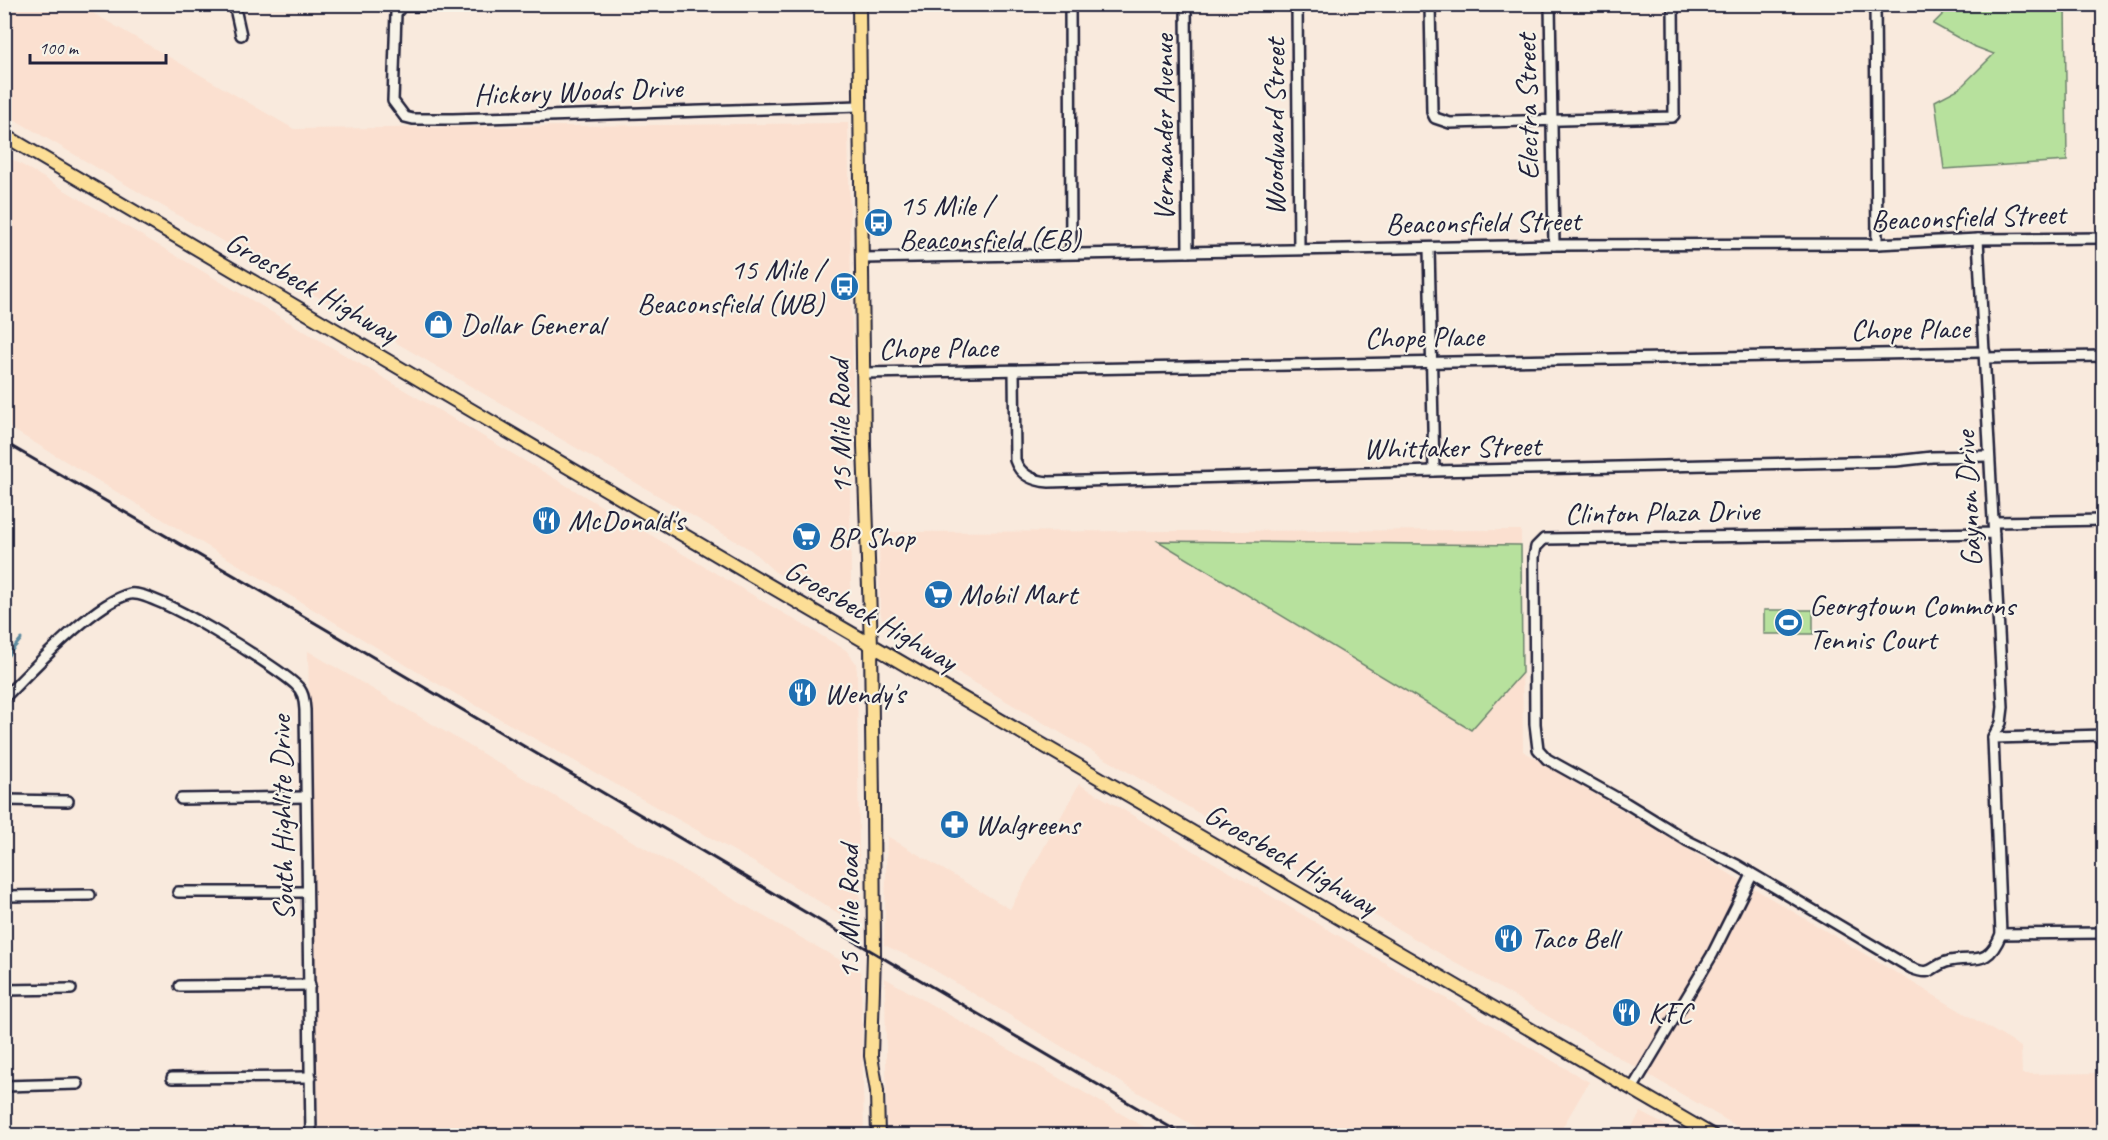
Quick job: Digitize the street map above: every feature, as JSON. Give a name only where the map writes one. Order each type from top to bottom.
[{"type":"main road","name":"15 Mile Road","points":[[859,4],[864,446],[871,645],[874,954],[871,1056],[877,1091],[878,1136]]},
{"type":"main road","name":"Groesbeck Highway","points":[[4,135],[871,645],[1713,1136]]},
{"type":"street","points":[[234,4],[241,35]]},
{"type":"street","name":"Hickory Woods Drive","points":[[520,4],[402,6],[396,13],[393,101],[405,117],[413,119],[860,106]]},
{"type":"street","points":[[1070,4],[1071,253]]},
{"type":"street","name":"Vermander Avenue","points":[[1186,4],[1188,252]]},
{"type":"street","name":"Woodward Street","points":[[1297,4],[1299,249]]},
{"type":"street","points":[[1430,4],[1431,105],[1435,118],[1450,123],[1669,119],[1674,115],[1673,4]]},
{"type":"street","name":"Electra Street","points":[[1550,4],[1554,245]]},
{"type":"street","points":[[1875,4],[1877,244]]},
{"type":"street","name":"Beaconsfield Street","points":[[863,258],[1554,245],[1877,244],[1978,239],[2103,238]]},
{"type":"street","name":"Gaynon Drive","points":[[1978,239],[2003,707],[2001,723],[1994,738],[2001,934]]},
{"type":"street","points":[[1429,248],[1434,471]]},
{"type":"street","name":"Chope Place","points":[[864,373],[1433,361],[1985,355],[2103,356]]},
{"type":"street","name":"Whittaker Street","points":[[1014,371],[1015,460],[1021,471],[1040,482],[1896,461],[1932,457],[1989,456]]},
{"type":"street","points":[[1993,522],[2103,520]]},
{"type":"street","name":"Clinton Plaza Drive","points":[[1994,533],[1548,537],[1540,541],[1533,557],[1535,724],[1536,743],[1541,754],[1547,759],[1917,970],[1930,970],[1946,962],[1977,960],[1997,945],[2001,934]]},
{"type":"street","name":"South Highlite Drive","points":[[4,698],[90,616],[120,597],[140,593],[222,635],[297,685],[303,693],[312,1077],[311,1136]]},
{"type":"street","points":[[1994,738],[2103,735]]},
{"type":"street","points":[[182,799],[306,797]]},
{"type":"street","points":[[4,800],[68,801]]},
{"type":"street","points":[[1632,1089],[1712,954],[1752,874]]},
{"type":"street","points":[[178,892],[307,892]]},
{"type":"street","points":[[4,896],[90,895]]},
{"type":"street","points":[[2001,934],[2103,933]]},
{"type":"street","points":[[180,986],[310,985]]},
{"type":"street","points":[[4,990],[71,989]]},
{"type":"street","points":[[172,1078],[312,1077]]},
{"type":"street","points":[[4,1086],[78,1084]]},
{"type":"shaded area","points":[[5,5],[79,5],[294,129],[848,123],[853,392],[849,397],[851,585],[847,599],[837,603],[825,601],[775,572],[751,550],[5,114]]},
{"type":"shaded area","points":[[5,155],[846,650],[856,663],[857,672],[860,926],[757,864],[431,680],[5,425]]},
{"type":"shaded area","points":[[1521,530],[1523,751],[2021,1047],[2022,1074],[2103,1073],[2103,1135],[1752,1135],[951,669],[888,629],[882,619],[880,609],[879,532]]},
{"type":"shaded area","points":[[308,651],[585,814],[861,972],[864,1135],[319,1135]]},
{"type":"shaded area","points":[[1079,784],[1589,1082],[1558,1135],[1209,1135],[921,962],[884,945],[887,836],[1010,909]]},
{"type":"shaded area","points":[[885,978],[1158,1135],[887,1135]]},
{"type":"shaded area","points":[[1641,1112],[1683,1135],[1627,1135]]},
{"type":"green space","points":[[1952,5],[2065,5],[2067,161],[1944,169],[1935,101],[1960,88],[1994,54],[1973,46],[1933,24]]},
{"type":"green space","points":[[1158,541],[1521,545],[1522,673],[1471,730]]},
{"type":"green space","name":"Georgtown Commons Tennis Court","points":[[1764,610],[1813,610],[1813,634],[1764,634]]},
{"type":"waterway","points":[[4,660],[21,639]]},
{"type":"railway","points":[[4,442],[1185,1136]]},
{"type":"place","name":"15 Mile / Beaconsfield (EB)","points":[[878,222]]},
{"type":"place","name":"15 Mile / Beaconsfield (WB)","points":[[845,286]]},
{"type":"place","name":"Dollar General","points":[[439,324]]},
{"type":"place","name":"McDonald's","points":[[547,520]]},
{"type":"place","name":"BP Shop","points":[[807,537]]},
{"type":"place","name":"Mobil Mart","points":[[938,594]]},
{"type":"place","name":"Georgtown Commons Tennis Court","points":[[1788,622]]},
{"type":"place","name":"Wendy's","points":[[803,693]]},
{"type":"place","name":"Walgreens","points":[[954,824]]},
{"type":"place","name":"Taco Bell","points":[[1509,938]]},
{"type":"place","name":"KFC","points":[[1627,1012]]}]
